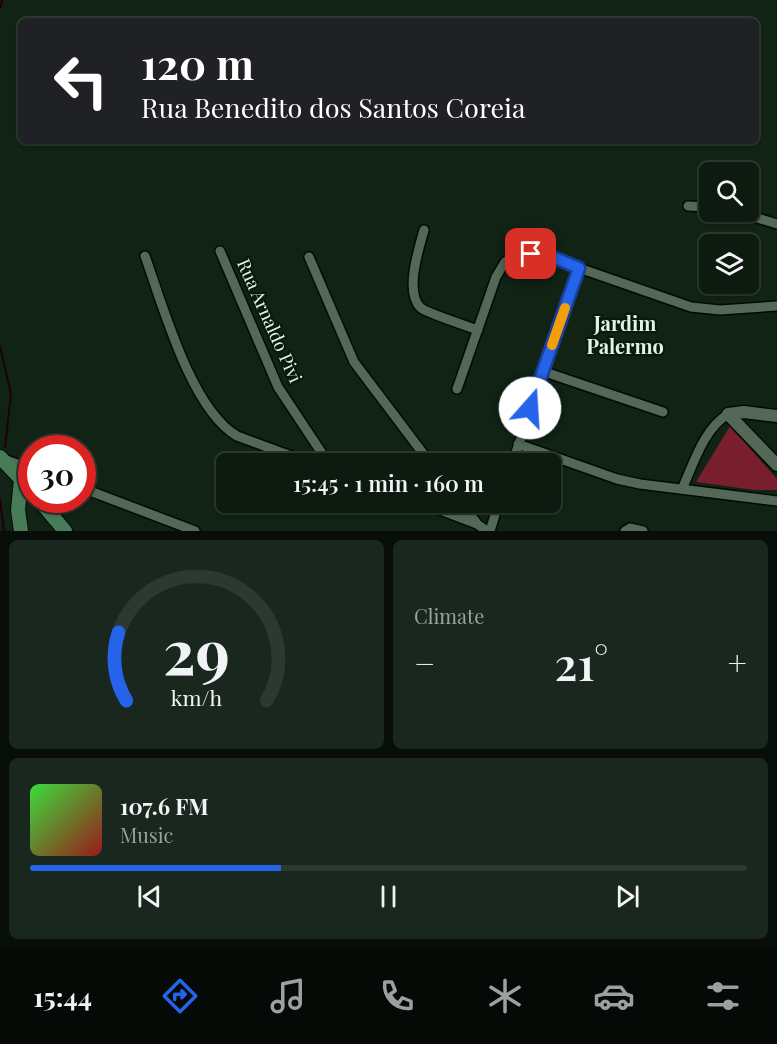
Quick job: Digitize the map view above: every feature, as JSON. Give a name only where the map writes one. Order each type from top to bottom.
[{"type":"main road","points":[[0,458],[18,477]]},
{"type":"main road","points":[[18,513],[21,531]]},
{"type":"main road","points":[[50,513],[65,531]]},
{"type":"street","points":[[688,206],[699,206]]},
{"type":"street","points":[[759,218],[777,224]]},
{"type":"street","points":[[424,230],[414,267],[414,298],[421,308],[478,330]]},
{"type":"street","name":"Rua Arnaldo Pivi","points":[[220,251],[278,387],[322,453]]},
{"type":"street","points":[[457,389],[496,277],[505,262],[514,256],[545,254],[692,307],[720,310],[777,306]]},
{"type":"street","points":[[145,256],[184,363],[217,421],[237,436],[283,453]]},
{"type":"street","points":[[309,257],[354,362],[423,453]]},
{"type":"street","points":[[515,453],[579,268]]},
{"type":"street","points":[[542,371],[663,412]]},
{"type":"street","points":[[682,489],[712,428],[719,419],[728,414],[744,412],[777,416]]},
{"type":"street","points":[[728,414],[777,465]]},
{"type":"street","points":[[518,444],[640,484],[777,501]]},
{"type":"street","points":[[0,458],[18,464]]},
{"type":"street","points":[[96,493],[195,531]]},
{"type":"street","points":[[448,513],[489,531],[495,513]]},
{"type":"street","points":[[468,513],[477,524]]},
{"type":"shaded area","points":[[730,426],[777,479],[777,490],[754,490],[696,482]]},
{"type":"waterway","points":[[0,8],[2,0]]},
{"type":"waterway","points":[[0,346],[11,394],[5,447]]},
{"type":"waterway","points":[[0,499],[4,531]]},
{"type":"slow traffic","points":[[552,345],[565,308]]},
{"type":"district","name":"Jardim Palermo","points":[[625,336]]},
{"type":"route","points":[[530,408],[579,268],[545,254],[531,254]]}]
